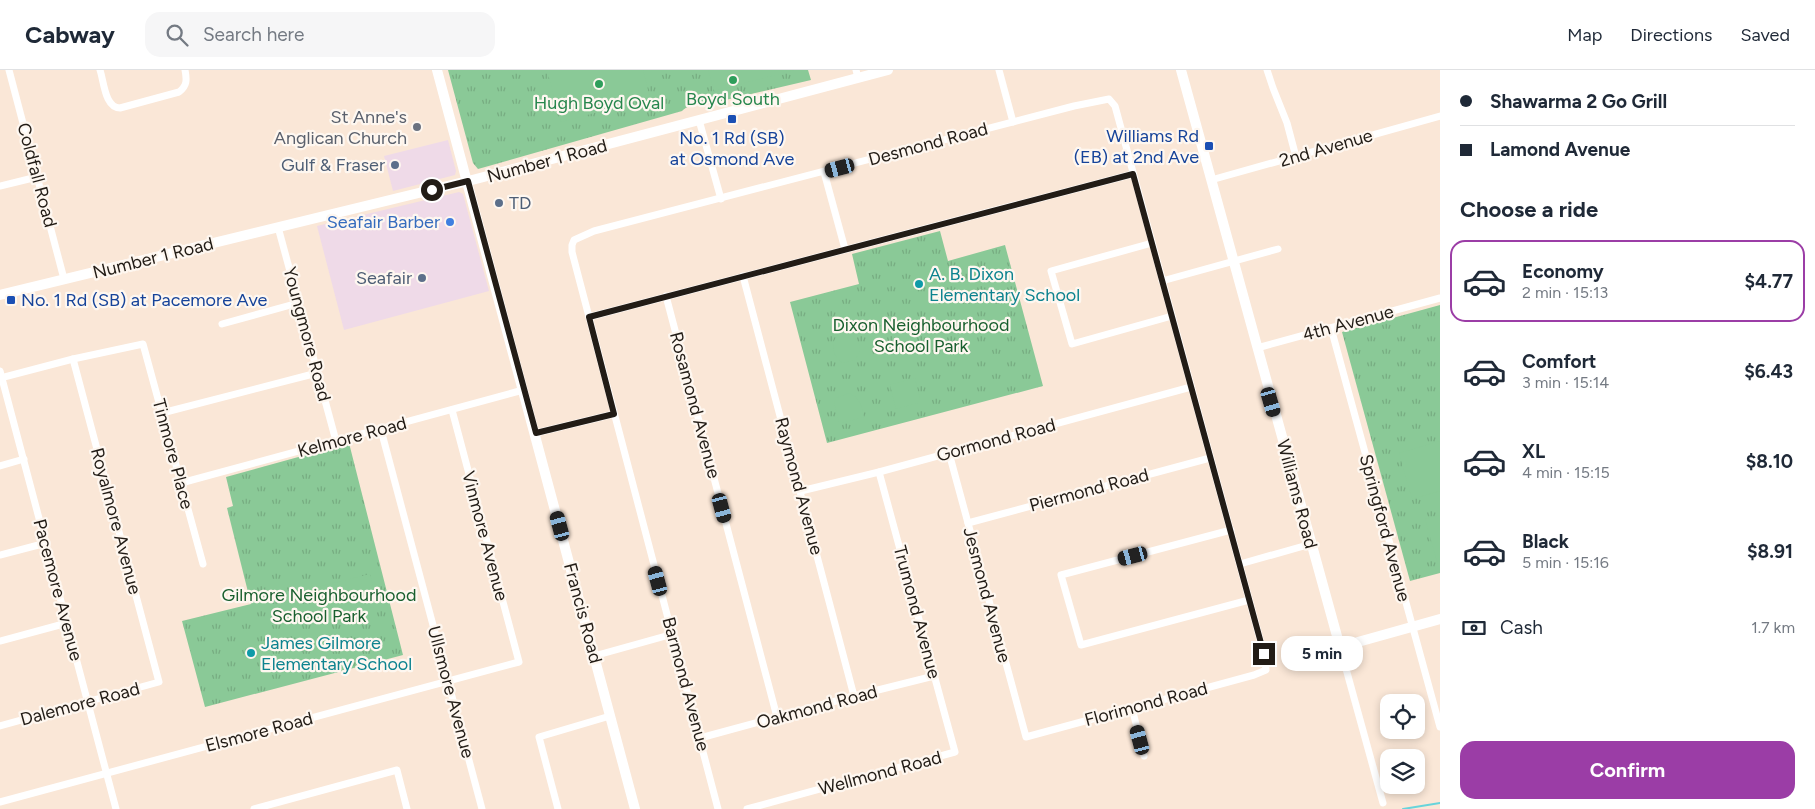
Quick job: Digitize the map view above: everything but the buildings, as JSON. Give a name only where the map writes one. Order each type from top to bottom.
[{"type":"street","points":[[0,72],[9,70]]},
{"type":"street","name":"Coldfall Road","points":[[9,70],[64,279]]},
{"type":"street","points":[[100,70],[110,104],[116,108],[174,94],[186,86],[185,70]]},
{"type":"street","name":"Francis Road","points":[[437,70],[536,433],[635,809]]},
{"type":"street","name":"Number 1 Road","points":[[0,295],[468,181],[699,120],[857,74],[888,70]]},
{"type":"street","points":[[999,70],[1012,122]]},
{"type":"street","name":"Williams Road","points":[[1181,70],[1310,544],[1383,803]]},
{"type":"street","points":[[1267,70],[1272,88],[1287,124],[1296,156]]},
{"type":"street","name":"Desmond Road","points":[[574,240],[594,232],[1103,98],[1109,98],[1115,106],[1133,174]]},
{"type":"street","name":"2nd Avenue","points":[[1211,180],[1440,116]]},
{"type":"street","points":[[699,120],[721,199]]},
{"type":"street","points":[[824,172],[845,249]]},
{"type":"street","points":[[589,317],[1133,174],[1231,530],[1249,600],[1081,645],[1061,575],[1231,530]]},
{"type":"street","points":[[0,186],[37,177]]},
{"type":"street","name":"Youngmore Road","points":[[278,227],[336,441]]},
{"type":"street","name":"Barmond Avenue","points":[[574,240],[572,252],[718,809]]},
{"type":"street","points":[[1152,243],[1052,271],[1054,280],[1072,344],[1172,316]]},
{"type":"street","points":[[1162,281],[1278,249]]},
{"type":"street","name":"Raymond Avenue","points":[[743,276],[854,696]]},
{"type":"street","name":"Rosamond Avenue","points":[[666,296],[777,717]]},
{"type":"street","name":"4th Avenue","points":[[1257,348],[1440,298]]},
{"type":"street","points":[[222,324],[298,303]]},
{"type":"street","name":"Springford Avenue","points":[[1330,328],[1440,727]]},
{"type":"street","name":"Tinmore Place","points":[[73,359],[143,344],[203,564]]},
{"type":"street","points":[[1,376],[73,359]]},
{"type":"street","name":"Royalmore Avenue","points":[[73,359],[160,682]]},
{"type":"street","points":[[162,413],[317,372]]},
{"type":"street","name":"Pacemore Avenue","points":[[1,376],[116,809]]},
{"type":"street","name":"Gormond Road","points":[[801,491],[879,472],[1191,387]]},
{"type":"street","name":"Kelmore Road","points":[[181,483],[523,390]]},
{"type":"street","name":"Vinmore Avenue","points":[[452,410],[519,662]]},
{"type":"street","points":[[536,433],[614,414]]},
{"type":"street","name":"Ullsmore Avenue","points":[[381,430],[482,809]]},
{"type":"street","name":"Jesmond Avenue","points":[[949,453],[1026,737]]},
{"type":"street","name":"Piermond Road","points":[[968,523],[1210,458]]},
{"type":"street","points":[[0,466],[24,459]]},
{"type":"street","name":"Trumond Avenue","points":[[879,472],[955,752]]},
{"type":"street","points":[[0,555],[46,543]]},
{"type":"street","points":[[1240,564],[1310,544]]},
{"type":"street","name":"Florimond Road","points":[[1026,737],[1254,675],[1266,670],[1264,654],[1249,600]]},
{"type":"street","points":[[1340,647],[1440,619]]},
{"type":"street","points":[[0,641],[67,622]]},
{"type":"street","points":[[594,656],[672,634]]},
{"type":"street","name":"Elsmore Road","points":[[0,802],[519,662]]},
{"type":"street","name":"Oakmond Road","points":[[700,738],[934,676]]},
{"type":"street","name":"Dalemore Road","points":[[0,726],[160,682]]},
{"type":"street","points":[[1132,708],[1144,756]]},
{"type":"street","points":[[558,809],[539,737],[610,716]]},
{"type":"street","name":"Wellmond Road","points":[[747,809],[955,752]]},
{"type":"street","points":[[254,809],[397,770],[407,809]]},
{"type":"shaded area","points":[[448,140],[456,171],[455,175],[393,191],[384,156]]},
{"type":"shaded area","points":[[459,192],[463,194],[489,291],[344,330],[317,226]]},
{"type":"green space","points":[[448,70],[808,70],[811,80],[708,104],[694,104],[682,111],[478,169],[473,163]]},
{"type":"green space","name":"Hugh Boyd Oval","points":[[547,70],[643,70],[650,98],[561,122]]},
{"type":"green space","name":"Boyd South","points":[[708,70],[794,70],[714,91]]},
{"type":"green space","name":"Dixon Neighbourhood School Park","points":[[940,231],[948,261],[1005,245],[1043,386],[827,443],[790,302],[859,284],[852,254]]},
{"type":"green space","points":[[1440,305],[1440,573],[1410,581],[1342,332]]},
{"type":"green space","points":[[840,333],[855,338],[860,346],[855,360],[843,363],[836,357],[833,345],[834,340]]},
{"type":"green space","points":[[915,378],[920,399],[918,403],[896,409],[890,385]]},
{"type":"green space","points":[[849,393],[856,397],[860,403],[864,417],[842,423],[839,422],[834,402],[836,398]]},
{"type":"green space","points":[[1440,441],[1440,491],[1412,499],[1399,453]]},
{"type":"green space","name":"Gilmore Neighbourhood School Park","points":[[349,443],[403,655],[205,707],[182,621],[251,604],[227,508],[233,506],[226,477]]},
{"type":"green space","points":[[1440,515],[1440,565],[1438,565],[1425,519]]},
{"type":"green space","points":[[370,574],[378,606],[325,619],[317,587]]},
{"type":"waterway","points":[[1403,809],[1440,803]]},
{"type":"place","name":"Boyd South","points":[[733,80]]},
{"type":"place","name":"Hugh Boyd Oval","points":[[599,84]]},
{"type":"place","name":"No. 1 Rd (SB) at Osmond Ave","points":[[732,119]]},
{"type":"place","name":"St Anne's Anglican Church","points":[[417,127]]},
{"type":"place","name":"Williams Rd (EB) at 2nd Ave","points":[[1209,146]]},
{"type":"place","name":"Gulf & Fraser","points":[[395,165]]},
{"type":"place","name":"TD","points":[[499,203]]},
{"type":"place","name":"Seafair Barber","points":[[450,222]]},
{"type":"place","name":"Seafair","points":[[422,278]]},
{"type":"place","name":"A. B. Dixon Elementary School","points":[[919,284]]},
{"type":"place","name":"No. 1 Rd (SB) at Pacemore Ave","points":[[11,300]]},
{"type":"place","name":"James Gilmore Elementary School","points":[[251,653]]},
{"type":"route","points":[[432,190],[468,181],[536,433],[614,414],[589,317],[1133,174],[1264,654]]}]
